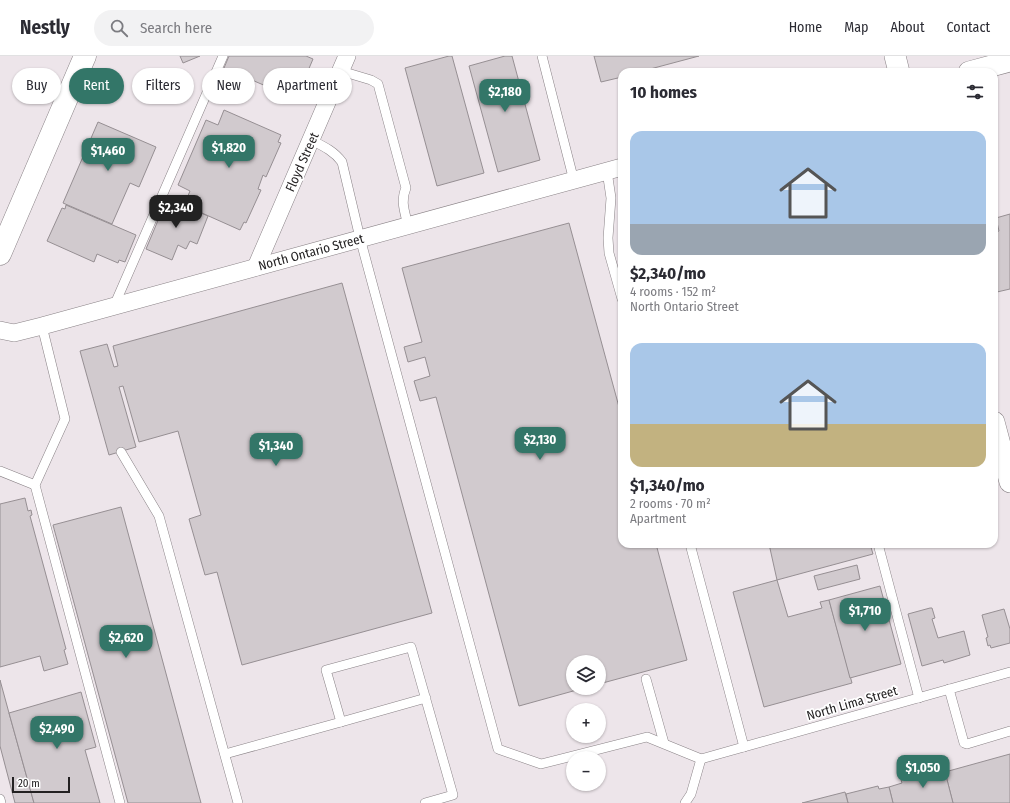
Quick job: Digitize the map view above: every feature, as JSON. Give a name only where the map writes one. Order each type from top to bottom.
[{"type":"main road","points":[[0,254],[85,56]]},
{"type":"street","points":[[895,56],[898,68]]},
{"type":"street","points":[[982,68],[1010,60]]},
{"type":"street","name":"Floyd Street","points":[[256,267],[344,63]]},
{"type":"street","name":"North Ontario Street","points":[[0,330],[14,333],[42,326],[614,169]]},
{"type":"street","points":[[998,437],[1010,482]]},
{"type":"lane","points":[[114,306],[223,56]]},
{"type":"lane","points":[[542,56],[574,181]]},
{"type":"lane","points":[[344,63],[378,84],[406,188],[402,195],[402,202],[408,226]]},
{"type":"lane","points":[[311,140],[330,150],[337,155],[342,162],[360,238],[498,749],[541,764],[647,737],[701,759],[691,794],[685,803]]},
{"type":"lane","points":[[614,169],[608,238],[609,253],[618,285]]},
{"type":"lane","points":[[42,326],[65,419],[35,485],[120,803]]},
{"type":"lane","points":[[121,452],[159,516],[238,803]]},
{"type":"lane","points":[[0,471],[35,485]]},
{"type":"lane","points":[[691,548],[744,747]]},
{"type":"lane","points":[[879,548],[919,698]]},
{"type":"lane","points":[[340,722],[326,670],[411,647],[453,795],[425,803]]},
{"type":"lane","name":"North Lima Street","points":[[701,759],[1010,672]]},
{"type":"lane","points":[[646,679],[664,743]]},
{"type":"lane","points":[[949,689],[964,743],[967,744],[1010,731]]},
{"type":"lane","points":[[225,754],[426,698]]},
{"type":"lane","points":[[0,799],[1,803]]},
{"type":"building","points":[[180,56],[200,56],[183,63]]},
{"type":"building","points":[[229,56],[306,56],[313,59],[309,68],[263,68],[263,85],[255,81],[255,68],[224,68]]},
{"type":"building","points":[[452,56],[484,173],[437,186],[405,68]]},
{"type":"building","points":[[505,56],[512,56],[540,160],[498,172],[469,66]]},
{"type":"building","points":[[594,56],[699,56],[654,68],[618,68],[618,78],[601,82]]},
{"type":"building","points":[[224,110],[281,135],[278,142],[281,143],[266,177],[263,175],[258,189],[261,190],[246,223],[244,222],[240,230],[184,205],[190,191],[178,185],[206,120],[218,125]]},
{"type":"building","points":[[98,122],[156,147],[139,187],[130,183],[112,224],[63,203]]},
{"type":"building","points":[[167,199],[208,216],[197,244],[190,241],[186,249],[178,245],[172,260],[146,249]]},
{"type":"building","points":[[66,205],[136,235],[125,262],[119,260],[118,263],[97,254],[94,262],[47,241],[62,208],[65,209]]},
{"type":"building","points":[[1010,214],[1010,289],[998,292],[999,231],[998,217]]},
{"type":"building","points":[[569,223],[618,403],[618,548],[657,548],[687,660],[606,682],[606,655],[566,655],[566,693],[519,706],[436,397],[420,401],[414,381],[430,376],[425,357],[408,362],[404,347],[422,342],[402,268]]},
{"type":"building","points":[[342,283],[432,613],[242,665],[217,572],[205,575],[189,519],[201,515],[178,431],[139,442],[123,386],[119,387],[136,447],[109,455],[80,351],[107,344],[114,367],[118,366],[113,346]]},
{"type":"building","points":[[25,498],[28,511],[31,510],[32,515],[30,516],[66,649],[64,650],[68,664],[44,671],[40,656],[0,667],[0,504]]},
{"type":"building","points":[[121,507],[201,803],[128,803],[53,525]]},
{"type":"building","points":[[770,548],[871,548],[873,554],[777,580]]},
{"type":"building","points":[[857,565],[860,579],[818,590],[814,576]]},
{"type":"building","points":[[777,580],[788,617],[822,608],[820,602],[829,600],[852,683],[764,707],[733,592]]},
{"type":"building","points":[[880,586],[901,664],[850,678],[829,600]]},
{"type":"building","points":[[932,608],[935,618],[932,619],[938,638],[964,631],[970,655],[944,663],[943,660],[922,666],[908,614]]},
{"type":"building","points":[[1004,609],[1010,629],[1010,643],[991,648],[990,645],[988,646],[986,638],[988,637],[982,615]]},
{"type":"building","points":[[0,680],[34,803],[15,803],[0,746]]},
{"type":"building","points":[[81,692],[96,747],[85,750],[100,803],[34,803],[9,713]]},
{"type":"building","points":[[1010,754],[1010,803],[953,803],[945,772]]},
{"type":"building","points":[[944,768],[953,803],[893,803],[889,787],[902,783],[901,780]]},
{"type":"building","points":[[878,786],[879,789],[889,787],[893,803],[848,803],[846,794]]},
{"type":"building","points":[[845,792],[848,803],[802,803]]}]
